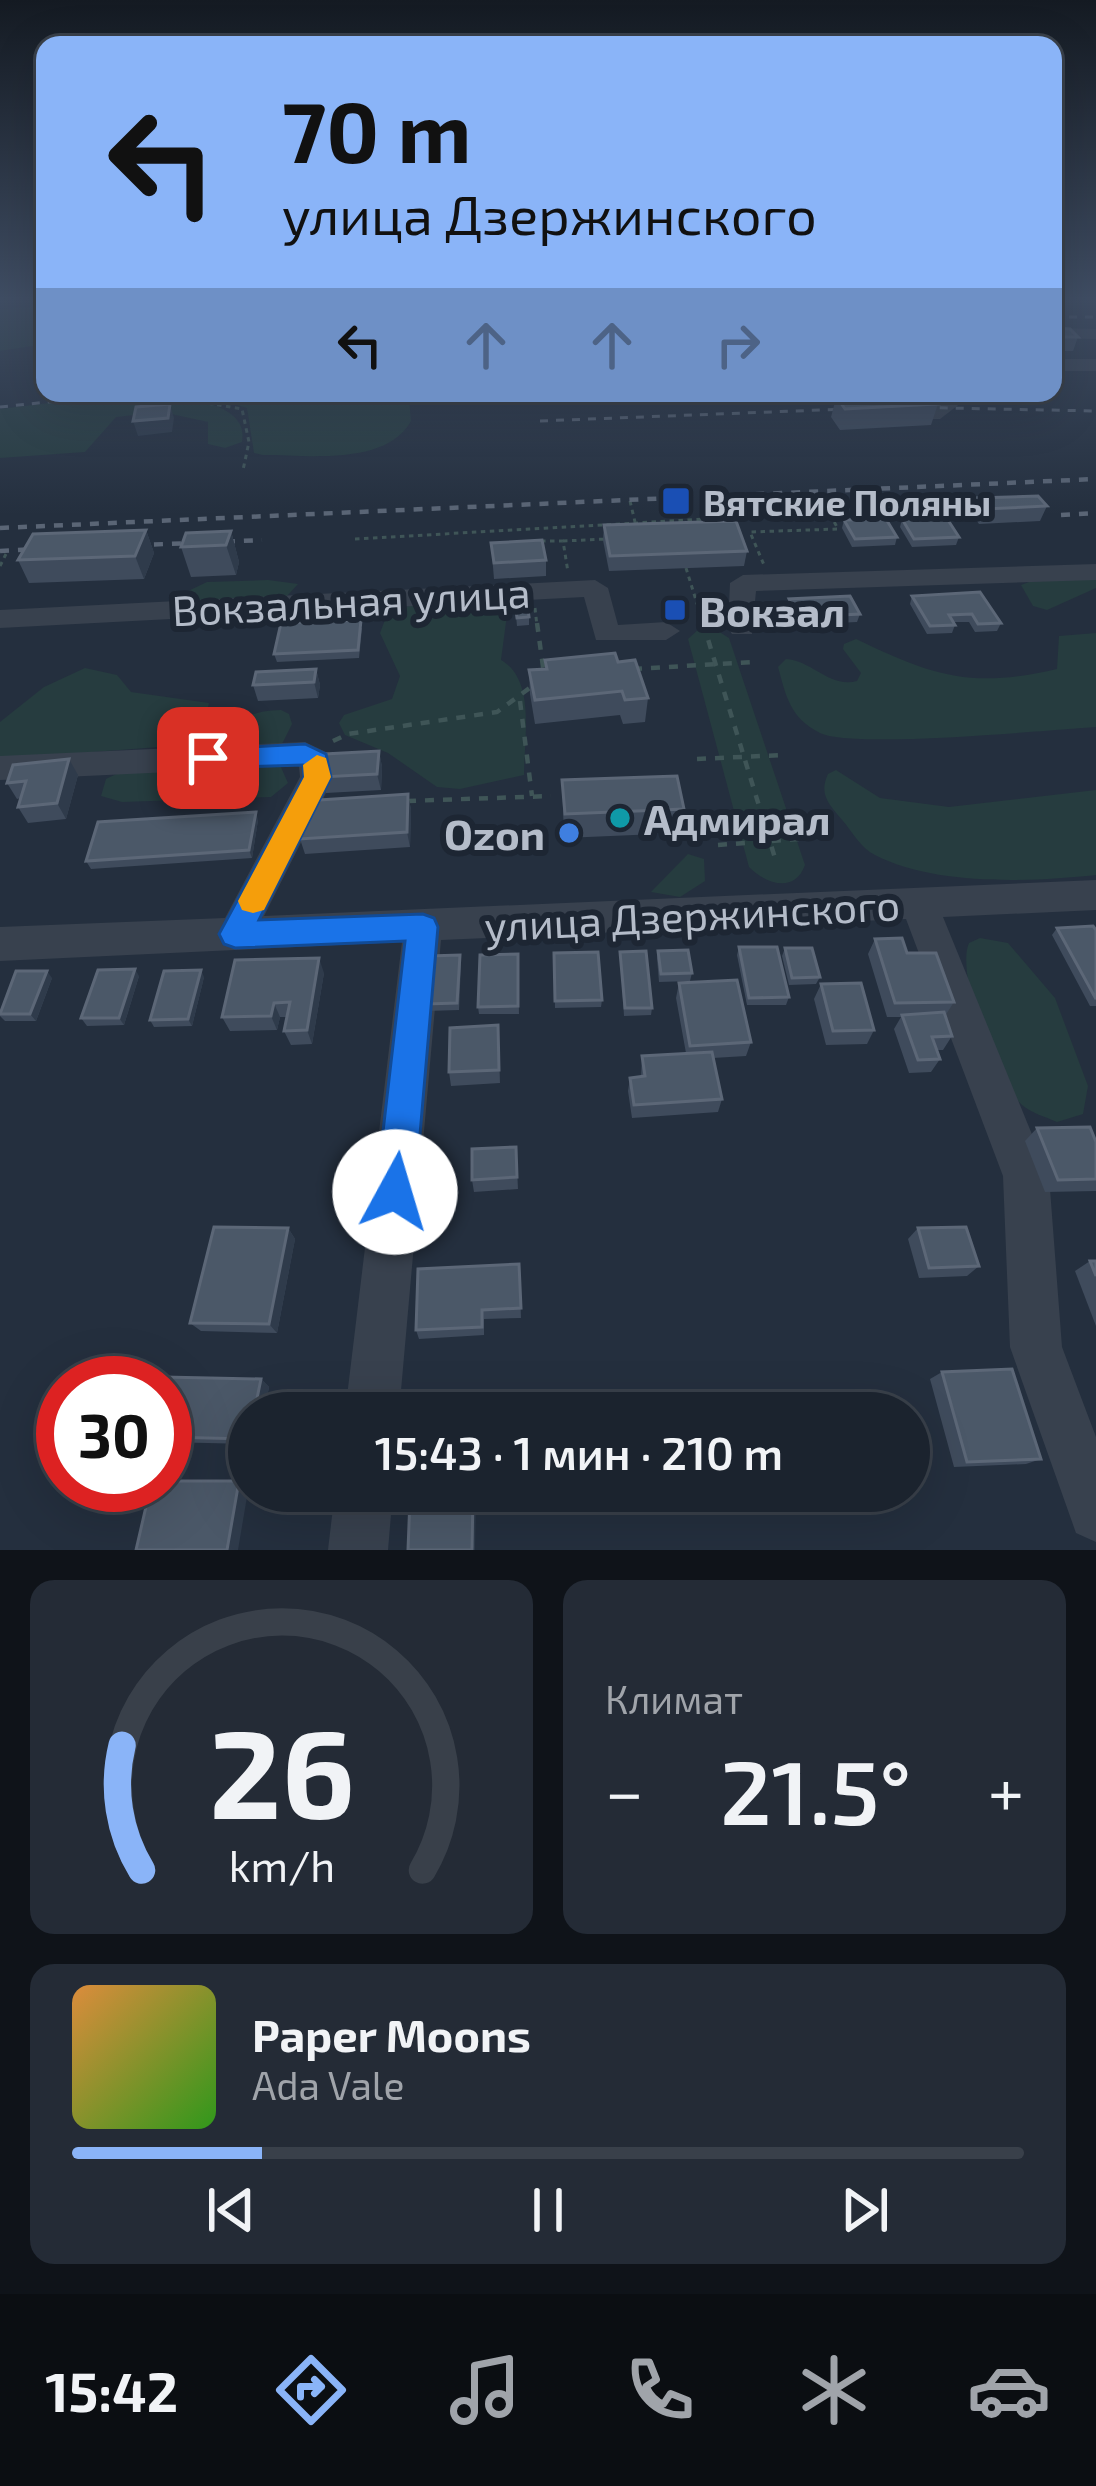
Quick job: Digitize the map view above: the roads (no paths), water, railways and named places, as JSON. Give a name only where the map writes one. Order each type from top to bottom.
[{"type":"street","points":[[933,415],[951,402]]},
{"type":"street","points":[[742,628],[743,583],[1096,572]]},
{"type":"street","name":"Вокзальная улица","points":[[0,619],[595,588],[607,634],[666,631]]},
{"type":"street","points":[[0,768],[305,754],[316,761],[317,777],[235,934]]},
{"type":"street","name":"улица Дзержинского","points":[[0,944],[1096,895]]},
{"type":"street","points":[[920,904],[1026,1177],[1036,1347],[1096,1513]]},
{"type":"street","points":[[374,1392],[423,927]]},
{"type":"street","points":[[358,1550],[362,1512]]},
{"type":"railway","points":[[0,407],[48,402]]},
{"type":"railway","points":[[540,421],[897,407],[1096,411]]},
{"type":"railway","points":[[0,528],[1096,479]]},
{"type":"railway","points":[[1061,515],[1096,513]]},
{"type":"railway","points":[[118,546],[262,540]]},
{"type":"railway","points":[[0,551],[58,548]]},
{"type":"place","name":"Вятские Поляны","points":[[676,501]]},
{"type":"place","name":"Вокзал","points":[[675,610]]},
{"type":"place","name":"Адмирал","points":[[620,818]]},
{"type":"place","name":"Ozon","points":[[569,833]]}]
